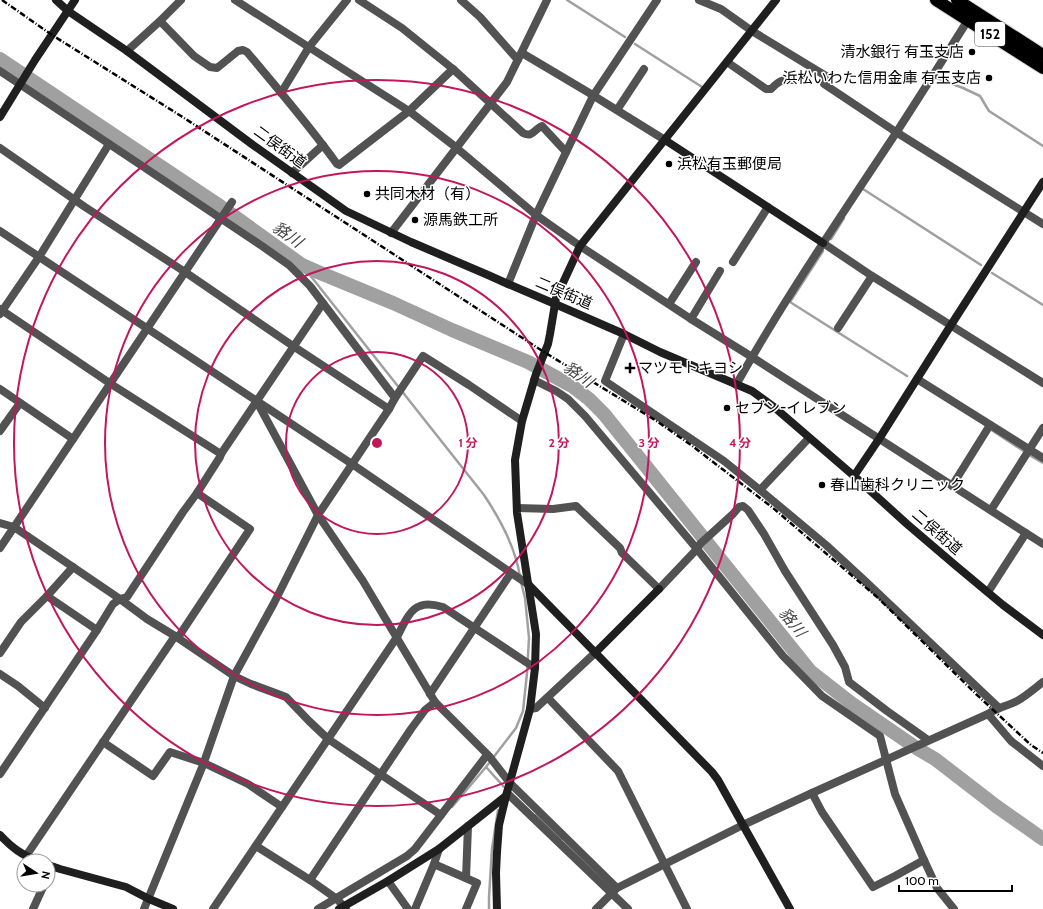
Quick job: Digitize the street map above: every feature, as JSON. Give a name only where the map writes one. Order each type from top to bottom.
[{"type":"highway","name":"152","points":[[936,0],[1043,68]]},
{"type":"highway","name":"152","points":[[961,1],[1043,55]]},
{"type":"street","name":"二俣街道","points":[[56,0],[68,11],[127,51],[346,211],[391,233],[752,391],[774,407],[955,566],[1043,635]]},
{"type":"street","points":[[0,117],[75,0]]},
{"type":"street","points":[[127,51],[181,0]]},
{"type":"street","points":[[235,0],[409,112],[453,145],[536,215],[580,246],[691,319],[1043,544]]},
{"type":"street","points":[[281,93],[309,47],[347,0]]},
{"type":"street","points":[[359,0],[402,28],[453,70],[525,134],[531,134],[542,126],[566,152]]},
{"type":"street","points":[[461,0],[520,56],[617,110],[872,276],[1043,384]]},
{"type":"street","points":[[391,233],[507,82],[547,0]]},
{"type":"street","points":[[508,284],[536,215],[593,96],[657,0]]},
{"type":"street","points":[[699,0],[721,9],[752,31],[826,76],[824,84],[896,132],[1043,224]]},
{"type":"street","points":[[497,909],[496,852],[499,825],[506,794],[530,709],[530,665],[536,634],[517,508],[515,460],[522,421],[535,377],[548,344],[556,298],[580,246],[776,0]]},
{"type":"street","points":[[736,385],[823,243],[968,20]]},
{"type":"street","points":[[160,21],[194,56],[210,67],[217,68],[238,51],[243,50],[247,52],[339,165],[409,112],[453,70]]},
{"type":"street","points":[[728,62],[766,89],[771,89],[778,82],[788,79],[792,80]]},
{"type":"street","points":[[617,110],[644,69]]},
{"type":"street","points":[[0,71],[289,265],[310,286],[396,396]]},
{"type":"street","points":[[109,144],[39,256],[1,312],[110,384],[221,454]]},
{"type":"street","points":[[292,173],[324,145]]},
{"type":"street","points":[[0,148],[389,409]]},
{"type":"street","points":[[854,476],[879,440],[1043,182]]},
{"type":"street","points":[[0,548],[232,202]]},
{"type":"street","points":[[733,262],[768,207]]},
{"type":"street","points":[[0,231],[352,464],[528,584],[712,772],[718,780],[790,909]]},
{"type":"street","points":[[669,304],[696,262]]},
{"type":"street","points":[[691,319],[720,271]]},
{"type":"street","points":[[838,328],[872,276]]},
{"type":"street","points":[[0,774],[113,604],[120,599],[127,598],[256,401],[323,303]]},
{"type":"street","points":[[624,334],[605,380],[724,461],[760,490],[826,545],[999,708]]},
{"type":"street","points":[[144,909],[204,763],[234,676],[274,603],[318,515],[423,356],[522,421]]},
{"type":"street","points":[[535,377],[568,399],[585,416],[699,547],[783,656],[822,696],[880,736],[895,794],[938,888],[954,909]]},
{"type":"street","points":[[917,378],[989,428],[1043,458]]},
{"type":"street","points":[[0,389],[73,439]]},
{"type":"street","points":[[256,401],[318,515],[364,581],[435,702],[488,755],[510,783],[614,890],[628,909]]},
{"type":"street","points":[[0,431],[20,403]]},
{"type":"street","points":[[952,486],[989,428]]},
{"type":"street","points":[[991,510],[1043,428]]},
{"type":"street","points":[[760,490],[809,438]]},
{"type":"street","points":[[28,853],[175,636],[179,636],[250,529],[197,493]]},
{"type":"street","points":[[517,508],[553,509],[576,506],[620,548],[622,553],[659,589]]},
{"type":"street","points":[[530,709],[536,708],[548,698],[659,589],[710,535],[739,507],[743,506],[748,510],[764,534],[785,571],[845,667],[849,682],[881,707],[928,740]]},
{"type":"street","points":[[0,523],[14,527],[147,619],[234,676],[286,697],[328,739],[441,815]]},
{"type":"street","points":[[988,592],[1026,533]]},
{"type":"street","points":[[0,653],[21,622],[73,567]]},
{"type":"street","points":[[430,694],[513,575]]},
{"type":"street","points":[[47,596],[97,630]]},
{"type":"street","points":[[213,909],[397,637],[407,618],[414,610],[420,606],[434,605],[443,607],[530,665]]},
{"type":"street","points":[[0,674],[18,686],[45,708]]},
{"type":"street","points":[[596,909],[614,890],[664,864],[812,793],[1016,701],[1043,682]]},
{"type":"street","points":[[548,698],[618,771],[687,909]]},
{"type":"street","points":[[310,880],[425,710],[435,702]]},
{"type":"street","points":[[988,714],[1014,744],[1043,766]]},
{"type":"street","points":[[103,742],[153,776],[170,752],[204,763],[248,784],[282,807]]},
{"type":"street","points":[[341,904],[415,849],[488,755]]},
{"type":"street","points":[[812,793],[822,812],[873,887],[924,860]]},
{"type":"street","points":[[506,794],[614,890]]},
{"type":"street","points":[[318,909],[341,904],[388,881],[439,849],[506,794]]},
{"type":"street","points":[[466,878],[468,826]]},
{"type":"street","points":[[0,835],[22,853]]},
{"type":"street","points":[[256,846],[310,880],[341,904]]},
{"type":"street","points":[[415,909],[439,849]]},
{"type":"street","points":[[434,864],[477,883],[466,909]]},
{"type":"street","points":[[56,868],[126,887],[173,909]]},
{"type":"street","points":[[388,881],[408,909]]},
{"type":"street","points":[[33,909],[40,893]]},
{"type":"waterway","points":[[567,0],[625,37]]},
{"type":"waterway","points":[[635,44],[702,87]]},
{"type":"waterway","name":"貉川","points":[[0,59],[217,204],[302,265],[528,362],[572,386],[589,399],[604,414],[810,671],[851,703],[935,759],[996,806],[1043,839]]},
{"type":"waterway","points":[[934,77],[980,96],[989,111],[1043,146]]},
{"type":"waterway","points":[[863,189],[981,265]]},
{"type":"waterway","points":[[831,239],[844,218]]},
{"type":"waterway","points":[[823,251],[790,302],[907,376]]},
{"type":"waterway","points":[[302,265],[484,495],[496,514],[511,545],[520,577]]},
{"type":"waterway","points":[[992,273],[1043,305]]},
{"type":"waterway","points":[[990,429],[1025,452]]},
{"type":"waterway","points":[[1029,455],[1043,463]]},
{"type":"waterway","points":[[504,787],[486,767],[516,728],[523,711],[529,638],[525,598],[521,582]]},
{"type":"waterway","points":[[452,807],[486,767]]},
{"type":"waterway","points":[[489,909],[492,849],[498,810]]},
{"type":"waterway","points":[[536,815],[561,840]]},
{"type":"railway","points":[[2,0],[52,35],[181,116],[544,352],[655,420],[691,445],[773,508],[877,597],[976,694],[1031,745],[1043,753]]},
{"type":"place","name":"清水銀行 有玉支店","points":[[972,52]]},
{"type":"place","name":"浜松いわた信用金庫 有玉支店","points":[[989,78]]},
{"type":"place","name":"浜松有玉郵便局","points":[[669,164]]},
{"type":"place","name":"共同木材（有）","points":[[367,194]]},
{"type":"place","name":"源馬鉄工所","points":[[415,220]]},
{"type":"place","name":"マツモトキヨシ","points":[[630,368]]},
{"type":"place","name":"セブン-イレブン","points":[[727,408]]},
{"type":"place","name":"春山歯科クリニック","points":[[822,485]]}]
